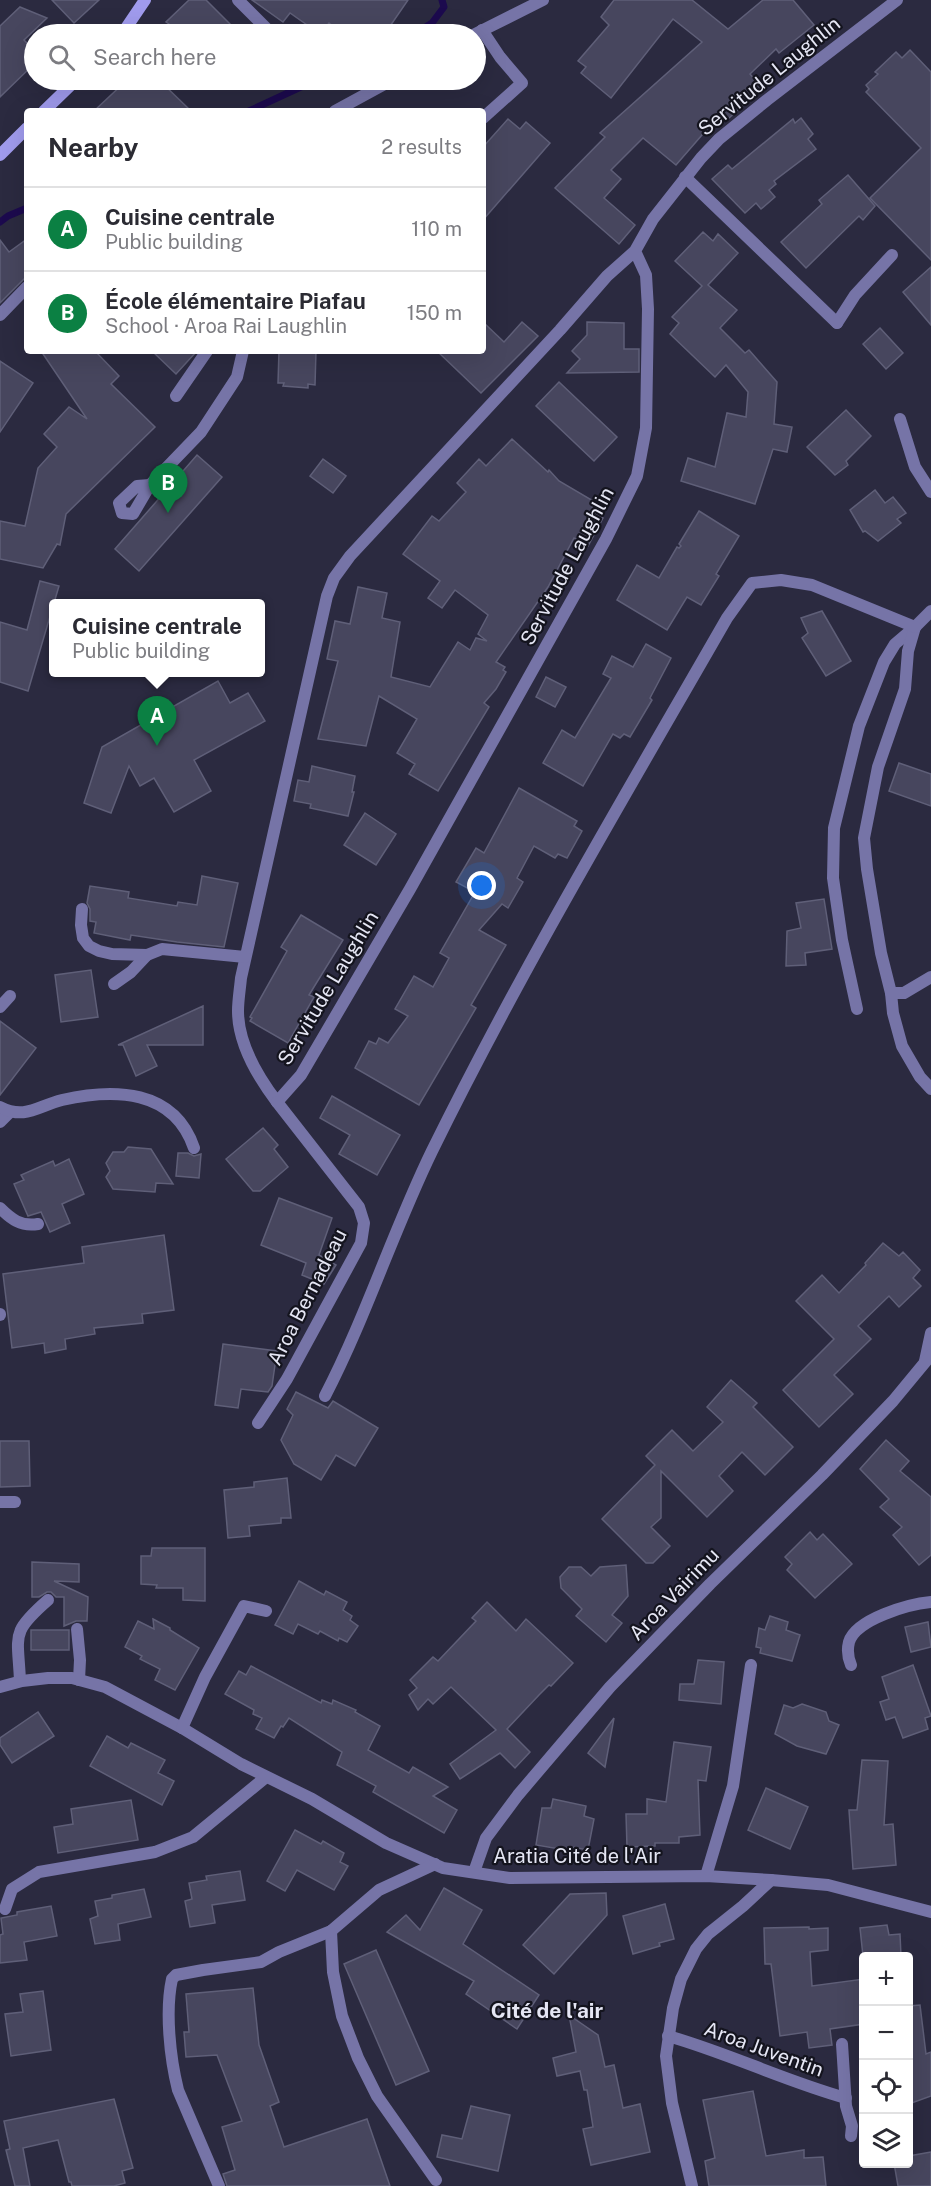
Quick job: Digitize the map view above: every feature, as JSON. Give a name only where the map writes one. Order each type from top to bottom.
[{"type":"main road","points":[[129,24],[145,0]]},
{"type":"main road","points":[[47,108],[66,90]]},
{"type":"main road","points":[[0,154],[24,131]]},
{"type":"street","points":[[238,0],[262,24]]},
{"type":"street","points":[[486,28],[543,0]]},
{"type":"street","name":"Servitude Laughlin","points":[[635,251],[646,275],[648,309],[645,428],[637,476],[606,539],[388,927],[301,1075],[277,1102],[261,1080],[244,1045],[238,1013],[245,957],[327,596],[334,578],[350,556],[560,330],[607,276],[635,251],[653,219],[700,158],[719,139],[807,68],[897,0]]},
{"type":"street","points":[[486,40],[522,83],[486,115]]},
{"type":"street","points":[[341,108],[374,90]]},
{"type":"street","points":[[685,177],[837,323],[855,295],[892,255]]},
{"type":"street","points":[[0,315],[24,290]]},
{"type":"street","points":[[177,396],[205,354]]},
{"type":"street","points":[[150,485],[201,432],[237,377],[242,354]]},
{"type":"street","points":[[900,419],[915,467],[931,492]]},
{"type":"street","points":[[325,1396],[344,1359],[431,1152],[499,1021],[576,879],[721,628],[752,583],[781,580],[812,585],[915,627]]},
{"type":"street","points":[[857,1009],[842,940],[833,878],[834,828],[859,726],[884,662],[895,644],[931,611]]},
{"type":"street","points":[[915,627],[908,651],[904,688],[878,767],[864,838],[875,920],[902,1046],[920,1077],[931,1089]]},
{"type":"street","points":[[82,909],[83,938],[89,946],[99,951],[112,954],[147,955],[162,949],[245,957]]},
{"type":"street","points":[[114,984],[131,972],[147,955]]},
{"type":"street","points":[[891,993],[904,993],[931,977]]},
{"type":"street","points":[[0,1008],[10,996]]},
{"type":"street","points":[[0,1122],[5,1109],[22,1113],[58,1101],[111,1093],[139,1096],[161,1106],[180,1120],[189,1133],[194,1148]]},
{"type":"street","name":"Aroa Bernadeau","points":[[258,1423],[287,1379],[361,1243],[364,1223],[359,1207],[277,1102]]},
{"type":"street","points":[[0,1208],[17,1222],[28,1225],[38,1224]]},
{"type":"street","name":"Aroa Vairimu","points":[[474,1872],[486,1838],[512,1803],[610,1687],[710,1584],[822,1475],[892,1401],[928,1358],[931,1333]]},
{"type":"street","points":[[0,1502],[15,1502]]},
{"type":"street","points":[[20,1681],[17,1635],[24,1622],[48,1600]]},
{"type":"street","points":[[851,1665],[848,1657],[849,1642],[858,1628],[914,1604],[931,1602]]},
{"type":"street","points":[[182,1728],[205,1677],[244,1606],[266,1611]]},
{"type":"street","points":[[77,1629],[79,1680]]},
{"type":"street","points":[[706,1876],[733,1786],[751,1665]]},
{"type":"street","name":"Aratia Cité de l'Air","points":[[0,1687],[48,1677],[79,1680],[105,1688],[182,1728],[241,1764],[312,1799],[386,1843],[443,1868],[510,1878],[706,1876],[828,1885],[931,1912]]},
{"type":"street","points":[[6,1909],[12,1889],[39,1872],[155,1852],[193,1837],[266,1777]]},
{"type":"street","points":[[219,2186],[175,2079],[169,2026],[172,1979],[176,1975],[261,1962],[279,1952],[331,1931],[379,1890],[435,1864]]},
{"type":"street","points":[[692,2186],[672,2103],[666,2055],[673,2008],[681,1979],[696,1949],[708,1934],[771,1880]]},
{"type":"street","points":[[331,1931],[333,1972],[342,2016],[358,2058],[376,2096],[436,2180]]},
{"type":"street","name":"Aroa Juventin","points":[[668,2036],[846,2098]]},
{"type":"street","name":"Aroa Juventin","points":[[842,2044],[846,2098],[852,2126],[851,2136]]},
{"type":"building","points":[[52,0],[99,0],[74,23]]},
{"type":"building","points":[[189,0],[206,0],[230,24],[169,24],[166,22]]},
{"type":"building","points":[[252,0],[408,0],[392,24],[306,24],[290,13],[283,22]]},
{"type":"building","points":[[614,0],[692,0],[728,29],[763,0],[793,0],[814,25],[779,53],[776,49],[750,74],[762,88],[728,119],[722,112],[676,165],[643,138],[611,170],[621,179],[604,198],[635,225],[619,244],[555,188],[605,137],[600,133],[702,42],[673,19],[611,98],[581,73],[586,67],[578,61],[609,25],[601,17]]},
{"type":"building","points":[[20,7],[47,18],[41,24],[24,24],[24,74],[0,97],[0,26]]},
{"type":"building","points":[[910,50],[931,72],[931,260],[870,198],[921,148],[866,92],[869,89],[866,85],[878,74],[875,72],[896,52],[902,58]]},
{"type":"building","points":[[116,90],[169,90],[188,108],[97,108]]},
{"type":"building","points":[[801,118],[813,134],[808,139],[816,149],[774,181],[776,184],[769,190],[775,197],[761,209],[756,203],[745,213],[712,179],[728,165],[732,169],[793,119],[795,123]]},
{"type":"building","points":[[508,119],[520,129],[526,122],[550,143],[486,217],[486,144]]},
{"type":"building","points":[[848,175],[875,206],[863,220],[859,216],[806,268],[781,242],[822,204],[819,200]]},
{"type":"building","points":[[703,232],[713,241],[718,234],[738,253],[708,285],[737,310],[720,328],[745,353],[749,350],[777,382],[774,424],[792,427],[787,452],[773,449],[755,504],[681,481],[688,458],[715,467],[727,413],[746,417],[748,392],[726,365],[715,377],[670,334],[679,323],[672,317],[702,286],[675,261]]},
{"type":"building","points":[[0,240],[9,252],[24,241],[24,279],[0,303]]},
{"type":"building","points":[[931,267],[931,325],[903,292]]},
{"type":"building","points":[[522,322],[538,336],[481,393],[440,354],[486,354],[486,325],[504,342]]},
{"type":"building","points":[[587,322],[624,323],[624,349],[639,349],[639,372],[567,373],[580,359],[572,351],[587,335]]},
{"type":"building","points":[[880,328],[903,353],[886,369],[863,344]]},
{"type":"building","points":[[43,354],[98,354],[119,376],[111,384],[155,427],[66,514],[60,545],[57,544],[43,568],[0,559],[0,521],[25,526],[38,468],[57,447],[44,434],[69,407],[87,419]]},
{"type":"building","points":[[155,354],[194,354],[176,374]]},
{"type":"building","points":[[279,354],[316,354],[315,385],[308,384],[308,388],[283,386],[284,383],[278,383]]},
{"type":"building","points":[[0,361],[33,383],[0,432]]},
{"type":"building","points":[[559,382],[617,437],[594,461],[536,406]]},
{"type":"building","points":[[846,410],[871,436],[846,461],[848,465],[835,475],[807,447]]},
{"type":"building","points":[[512,439],[559,481],[595,502],[591,510],[603,518],[588,546],[574,538],[548,587],[496,662],[505,667],[503,670],[506,672],[484,703],[489,707],[438,791],[409,774],[415,764],[397,753],[417,719],[379,696],[366,746],[318,739],[338,661],[327,659],[335,621],[350,624],[358,587],[387,593],[382,618],[400,622],[391,677],[430,687],[458,642],[470,650],[476,638],[487,641],[478,634],[488,615],[455,590],[442,608],[428,598],[440,581],[403,554],[432,516],[439,521],[466,492],[457,483],[479,459],[486,466]]},
{"type":"building","points":[[197,455],[222,477],[139,571],[115,549]]},
{"type":"building","points":[[323,459],[346,476],[333,493],[310,476]]},
{"type":"building","points":[[875,490],[885,503],[893,497],[906,513],[897,519],[901,523],[878,541],[865,531],[863,532],[850,510]]},
{"type":"building","points":[[699,511],[739,536],[716,574],[719,576],[701,605],[687,597],[667,630],[617,600],[637,565],[659,578],[677,547],[681,546],[679,544]]},
{"type":"building","points":[[40,581],[59,586],[55,599],[49,599],[49,620],[28,691],[0,682],[0,622],[27,630]]},
{"type":"building","points":[[822,611],[851,661],[826,676],[802,638],[808,633],[801,618]]},
{"type":"building","points":[[646,644],[671,658],[650,698],[652,700],[630,737],[624,734],[620,738],[613,734],[583,786],[543,763],[562,730],[575,738],[611,678],[603,674],[612,656],[633,667]]},
{"type":"building","points":[[546,677],[566,687],[555,707],[536,697]]},
{"type":"building","points":[[218,681],[230,703],[248,693],[265,721],[194,760],[211,791],[174,812],[154,778],[140,786],[129,766],[111,813],[84,803],[102,747]]},
{"type":"building","points":[[899,763],[931,774],[931,806],[889,791]]},
{"type":"building","points":[[312,766],[355,776],[348,816],[310,808],[311,804],[294,801],[298,780],[309,782]]},
{"type":"building","points":[[519,788],[577,821],[574,826],[582,831],[567,858],[558,854],[555,858],[534,846],[517,878],[523,882],[508,908],[502,904],[479,930],[506,945],[471,1005],[476,1008],[419,1105],[355,1068],[369,1041],[376,1044],[379,1038],[388,1043],[408,1016],[395,1009],[414,976],[433,987],[449,958],[440,953],[475,892],[456,882],[476,848],[484,853]]},
{"type":"building","points":[[365,813],[396,834],[376,865],[344,845]]},
{"type":"building","points":[[202,876],[238,883],[224,947],[131,935],[130,940],[94,933],[96,922],[90,921],[90,909],[87,903],[90,886],[129,892],[128,898],[177,906],[178,902],[197,905]]},
{"type":"building","points":[[824,899],[832,949],[805,953],[806,965],[786,966],[787,931],[801,928],[796,903]]},
{"type":"building","points":[[301,915],[343,940],[309,995],[314,997],[288,1043],[250,1021],[252,1018],[250,1017],[287,951],[281,947]]},
{"type":"building","points":[[91,970],[98,1017],[61,1022],[55,975]]},
{"type":"building","points":[[203,1006],[203,1045],[147,1045],[157,1066],[136,1076],[123,1045],[118,1045]]},
{"type":"building","points":[[0,1021],[36,1048],[0,1095]]},
{"type":"building","points":[[332,1096],[400,1135],[377,1175],[339,1154],[350,1135],[320,1118]]},
{"type":"building","points":[[263,1128],[278,1145],[274,1149],[288,1167],[260,1191],[253,1191],[226,1159]]},
{"type":"building","points":[[128,1147],[151,1149],[173,1184],[156,1183],[155,1192],[113,1189],[106,1177],[110,1171],[106,1163],[113,1152],[124,1152]]},
{"type":"building","points":[[178,1153],[188,1153],[194,1156],[201,1154],[199,1178],[176,1176]]},
{"type":"building","points":[[69,1159],[84,1194],[62,1204],[70,1223],[50,1232],[41,1212],[28,1216],[14,1184],[24,1180],[21,1175],[53,1161],[55,1166]]},
{"type":"building","points":[[279,1198],[332,1218],[319,1255],[336,1265],[324,1284],[302,1275],[306,1263],[261,1245]]},
{"type":"building","points":[[164,1235],[174,1310],[142,1314],[143,1323],[94,1328],[95,1334],[65,1339],[66,1349],[45,1353],[44,1343],[12,1348],[3,1274],[84,1263],[82,1247]]},
{"type":"building","points":[[883,1243],[899,1256],[903,1252],[920,1270],[913,1278],[921,1286],[899,1307],[889,1296],[858,1326],[871,1339],[834,1375],[853,1394],[819,1427],[783,1390],[834,1339],[796,1301],[822,1275],[839,1293]]},
{"type":"building","points":[[223,1344],[277,1351],[272,1386],[268,1392],[241,1389],[238,1408],[215,1405]]},
{"type":"building","points":[[731,1380],[757,1403],[753,1407],[793,1447],[765,1475],[742,1452],[719,1476],[733,1491],[707,1517],[661,1471],[661,1518],[651,1527],[670,1546],[653,1563],[646,1563],[602,1519],[655,1465],[646,1456],[672,1430],[693,1451],[723,1422],[707,1407]]},
{"type":"building","points":[[296,1392],[328,1408],[333,1401],[378,1428],[355,1466],[336,1455],[321,1480],[294,1464],[281,1440],[293,1415],[287,1409]]},
{"type":"building","points":[[886,1440],[909,1461],[900,1471],[931,1497],[931,1555],[919,1565],[893,1535],[902,1527],[880,1507],[889,1499],[860,1469]]},
{"type":"building","points":[[0,1441],[29,1441],[30,1486],[0,1487]]},
{"type":"building","points":[[287,1478],[291,1518],[281,1518],[281,1523],[249,1526],[250,1536],[228,1538],[224,1490],[254,1487],[254,1482]]},
{"type":"building","points":[[810,1532],[817,1540],[823,1534],[852,1564],[815,1598],[787,1570],[792,1564],[785,1557]]},
{"type":"building","points":[[152,1548],[205,1548],[205,1601],[183,1600],[183,1588],[156,1588],[157,1585],[141,1584],[141,1556],[151,1556]]},
{"type":"building","points":[[32,1562],[79,1564],[79,1582],[54,1581],[88,1597],[87,1621],[76,1621],[64,1626],[64,1597],[56,1597],[51,1592],[47,1592],[39,1597],[32,1597]]},
{"type":"building","points":[[626,1565],[628,1596],[612,1615],[622,1623],[606,1642],[576,1616],[582,1609],[561,1588],[560,1577],[569,1567],[581,1567],[591,1576],[600,1567]]},
{"type":"building","points":[[299,1581],[324,1595],[326,1591],[347,1602],[343,1610],[352,1616],[350,1620],[358,1626],[347,1642],[339,1638],[338,1641],[320,1631],[318,1634],[298,1624],[293,1634],[275,1625]]},
{"type":"building","points":[[487,1602],[516,1631],[526,1619],[573,1663],[507,1729],[530,1752],[515,1768],[500,1753],[460,1779],[450,1764],[496,1730],[451,1687],[433,1704],[428,1699],[418,1710],[409,1695],[417,1688],[410,1680],[433,1657],[438,1661],[476,1621],[472,1618]]},
{"type":"building","points":[[770,1616],[788,1622],[786,1630],[800,1635],[792,1661],[760,1653],[761,1648],[756,1647],[759,1628],[765,1630]]},
{"type":"building","points":[[153,1619],[199,1648],[175,1690],[155,1680],[160,1669],[140,1659],[142,1656],[125,1647],[138,1621],[154,1629]]},
{"type":"building","points":[[928,1622],[931,1647],[911,1652],[905,1627]]},
{"type":"building","points":[[31,1630],[69,1630],[69,1650],[31,1650]]},
{"type":"building","points":[[698,1660],[724,1662],[721,1704],[679,1700],[680,1684],[694,1684]]},
{"type":"building","points":[[913,1665],[931,1716],[925,1718],[928,1729],[903,1738],[895,1717],[886,1720],[880,1702],[889,1699],[882,1677]]},
{"type":"building","points":[[251,1666],[321,1703],[322,1700],[332,1704],[333,1700],[356,1710],[355,1712],[380,1726],[368,1750],[409,1773],[413,1767],[448,1787],[433,1796],[457,1810],[444,1833],[373,1792],[376,1786],[337,1765],[342,1752],[289,1718],[274,1738],[256,1729],[262,1718],[253,1714],[254,1710],[225,1694],[239,1671],[246,1675]]},
{"type":"building","points":[[802,1704],[826,1712],[829,1721],[839,1725],[826,1754],[797,1746],[775,1734],[784,1705],[793,1708]]},
{"type":"building","points":[[38,1712],[54,1736],[12,1763],[0,1745],[0,1738]]},
{"type":"building","points":[[614,1718],[605,1767],[588,1753]]},
{"type":"building","points":[[107,1736],[128,1748],[131,1743],[165,1760],[158,1773],[174,1781],[162,1805],[90,1766]]},
{"type":"building","points":[[674,1742],[711,1747],[706,1781],[698,1780],[700,1835],[679,1837],[679,1843],[655,1843],[655,1846],[627,1847],[626,1814],[647,1814],[647,1799],[666,1802]]},
{"type":"building","points":[[862,1760],[888,1761],[884,1825],[893,1824],[896,1865],[853,1869],[849,1810],[857,1810]]},
{"type":"building","points":[[766,1788],[808,1807],[790,1849],[748,1830]]},
{"type":"building","points":[[553,1799],[586,1806],[584,1816],[594,1819],[588,1850],[572,1847],[571,1851],[536,1845],[542,1808],[551,1808]]},
{"type":"building","points":[[131,1800],[138,1840],[58,1853],[54,1827],[73,1824],[71,1809]]},
{"type":"building","points":[[295,1830],[321,1844],[323,1841],[344,1853],[340,1862],[348,1866],[334,1890],[297,1870],[285,1891],[267,1881]]},
{"type":"building","points":[[240,1871],[245,1900],[212,1905],[215,1923],[190,1927],[185,1901],[192,1899],[189,1883],[207,1880],[206,1876]]},
{"type":"building","points":[[444,1888],[482,1910],[463,1944],[539,1995],[517,2029],[466,1994],[474,1981],[387,1932],[406,1915],[420,1930]]},
{"type":"building","points":[[144,1889],[151,1917],[118,1924],[120,1940],[95,1944],[90,1919],[98,1916],[95,1901]]},
{"type":"building","points":[[606,1893],[607,1915],[554,1974],[523,1945],[570,1894]]},
{"type":"building","points":[[665,1904],[674,1939],[633,1954],[623,1916]]},
{"type":"building","points":[[51,1906],[57,1936],[24,1942],[27,1960],[0,1963],[0,1935],[3,1934],[1,1918],[17,1915],[17,1912]]},
{"type":"building","points":[[887,1925],[889,1935],[900,1934],[901,1952],[863,1952],[860,1928]]},
{"type":"building","points":[[764,1928],[828,1928],[828,1950],[810,1952],[812,1986],[859,1980],[859,2025],[830,2029],[832,2045],[809,2048],[807,2032],[780,2036],[771,1964],[765,1964]]},
{"type":"building","points":[[376,1950],[429,2071],[396,2085],[344,1964]]},
{"type":"building","points":[[253,1988],[259,2045],[279,2102],[270,2106],[284,2147],[367,2119],[390,2186],[227,2186],[223,2174],[235,2170],[222,2127],[242,2121],[217,2055],[186,2057],[184,2032],[189,2032],[186,1994]]},
{"type":"building","points":[[43,1991],[51,2050],[11,2056],[5,2014],[23,2012],[20,1994]]},
{"type":"building","points":[[920,2005],[926,2054],[931,2052],[931,2096],[913,2103],[913,2006]]},
{"type":"building","points":[[569,2015],[598,2035],[605,2067],[614,2065],[623,2108],[640,2104],[650,2152],[591,2165],[583,2129],[593,2127],[587,2090],[584,2090],[580,2071],[557,2076],[553,2058],[576,2052]]},
{"type":"building","points":[[753,2091],[766,2156],[804,2150],[804,2158],[823,2157],[826,2186],[709,2186],[705,2161],[715,2158],[703,2100]]},
{"type":"building","points":[[114,2099],[133,2168],[122,2171],[125,2183],[114,2186],[72,2186],[58,2140],[23,2148],[30,2186],[15,2186],[6,2150],[10,2149],[4,2121]]},
{"type":"building","points":[[471,2106],[510,2115],[498,2171],[437,2157],[442,2135],[462,2139]]},
{"type":"building","points":[[931,2152],[931,2186],[898,2186],[895,2168],[913,2168],[913,2155]]},
{"type":"waterway","points":[[430,24],[444,7],[442,0]]},
{"type":"waterway","points":[[255,108],[294,90]]},
{"type":"waterway","points":[[0,222],[24,209]]},
{"type":"place","name":"École élémentaire Piafau","points":[[168,513]]},
{"type":"place","name":"Cuisine centrale","points":[[157,746]]},
{"type":"district","name":"Cité de l'air","points":[[547,2011]]}]
